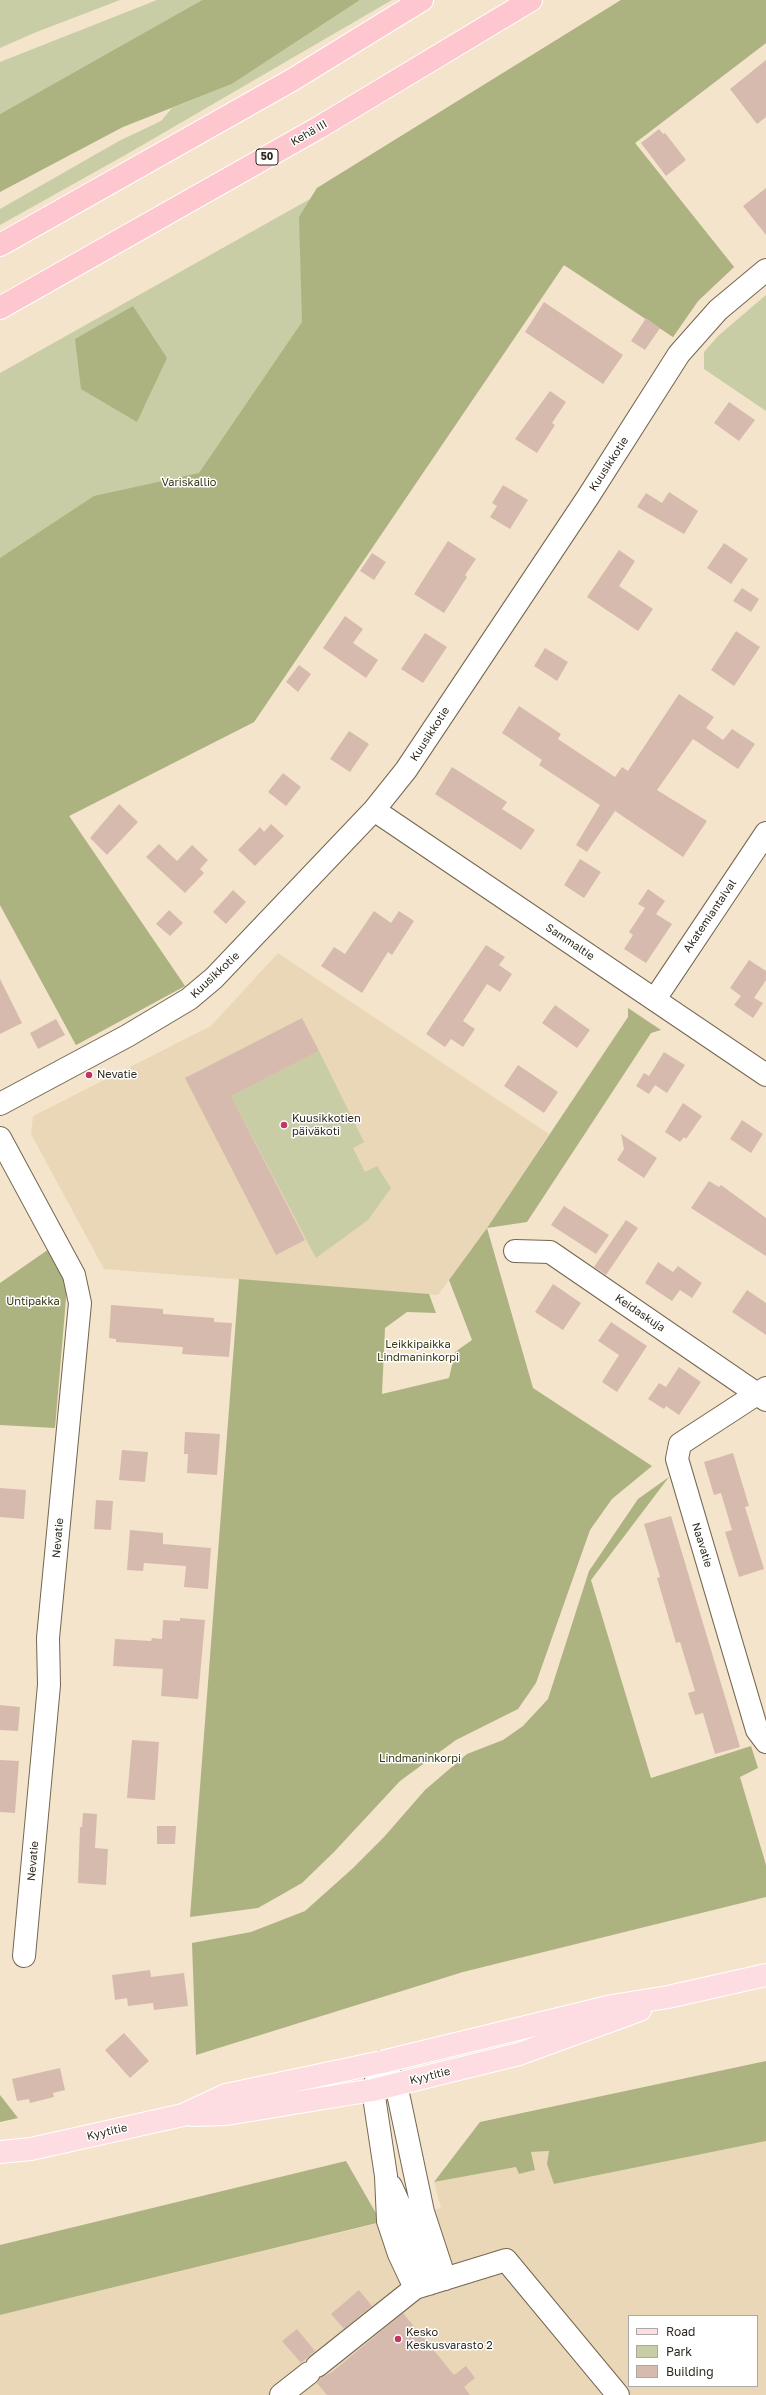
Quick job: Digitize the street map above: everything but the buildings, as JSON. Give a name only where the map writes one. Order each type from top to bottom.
[{"type":"highway","points":[[0,245],[292,80],[422,0]]},
{"type":"highway","name":"Kehä III","points":[[0,308],[318,128],[531,0]]},
{"type":"main road","name":"Kyytitie","points":[[183,2115],[226,2095],[382,2062],[612,2006],[668,1997],[766,1975]]},
{"type":"main road","name":"Kyytitie","points":[[0,2152],[31,2149],[183,2115],[227,2114],[373,2090],[519,2054],[619,2019],[668,1997]]},
{"type":"main road","name":"Kyytitie","points":[[0,2164],[31,2149]]},
{"type":"street","name":"Kuusikkotie","points":[[0,1104],[127,1036],[190,999],[214,978],[374,810],[406,770],[588,497],[679,354],[718,310],[766,270]]},
{"type":"street","name":"Sammaltie","points":[[374,810],[766,1075]]},
{"type":"street","name":"Akatemiantaival","points":[[655,999],[766,833]]},
{"type":"street","name":"Nevatie","points":[[0,1138],[74,1275],[80,1303],[48,1638],[49,1685],[24,1956]]},
{"type":"street","name":"Keidaskuja","points":[[515,1251],[550,1252],[764,1394]]},
{"type":"street","name":"Naavatie","points":[[764,1394],[680,1444],[677,1459],[757,1730],[766,1742]]},
{"type":"street","points":[[382,2062],[396,2084],[423,2212],[430,2283]]},
{"type":"street","points":[[382,2062],[373,2090],[386,2176],[388,2221],[399,2254],[430,2283]]},
{"type":"street","points":[[280,2395],[430,2283],[506,2260],[618,2395]]},
{"type":"shaded area","name":"Kuusikkotien päiväkoti","points":[[278,953],[549,1134],[487,1228],[438,1295],[104,1269],[31,1134],[33,1116],[211,1026]]},
{"type":"shaded area","points":[[766,2141],[766,2395],[0,2395],[0,2315],[441,2208],[434,2182],[516,2167],[519,2174],[535,2170],[531,2152],[549,2151],[554,2184]]},
{"type":"green space","points":[[0,0],[120,0],[34,33],[0,48]]},
{"type":"green space","points":[[157,0],[202,0],[0,114],[0,62]]},
{"type":"green space","points":[[202,0],[360,0],[232,84],[123,127],[0,192],[0,114]]},
{"type":"green space","points":[[360,0],[392,0],[127,154],[0,225],[0,209],[119,141],[161,121],[172,108],[232,84]]},
{"type":"green space","name":"Variskallio","points":[[621,0],[766,0],[766,43],[635,143],[734,267],[698,301],[673,337],[564,265],[254,722],[69,816],[185,986],[76,1045],[0,905],[0,373],[310,199],[317,188]]},
{"type":"green space","name":"Variskallio","points":[[621,0],[766,0],[766,43],[635,143],[734,267],[698,301],[673,337],[564,265],[254,722],[69,816],[185,986],[76,1045],[0,905],[0,558],[94,496],[199,473],[302,322],[299,217],[317,188]]},
{"type":"green space","points":[[766,295],[766,411],[704,369],[704,352],[718,336]]},
{"type":"green space","points":[[133,306],[167,358],[137,422],[81,389],[75,339]]},
{"type":"green space","points":[[628,1008],[661,1030],[651,1033],[527,1222],[487,1228],[628,1017]]},
{"type":"green space","points":[[319,1051],[364,1142],[353,1148],[365,1172],[377,1166],[391,1188],[368,1220],[316,1258],[231,1096]]},
{"type":"green space","name":"Lindmaninkorpi","points":[[487,1228],[533,1388],[652,1466],[612,1499],[590,1530],[536,1683],[518,1709],[456,1740],[400,1781],[334,1852],[302,1883],[258,1908],[190,1917],[239,1279],[429,1294],[436,1313],[407,1312],[385,1328],[382,1394],[449,1378],[455,1352],[472,1340],[449,1280]]},
{"type":"green space","name":"Untipakka","points":[[49,1249],[67,1287],[55,1428],[0,1425],[0,1283]]},
{"type":"green space","points":[[669,1477],[591,1580],[651,1778],[751,1746],[758,1768],[740,1777],[766,1865],[766,1897],[463,1972],[196,2055],[192,1943],[251,1932],[305,1911],[352,1869],[384,1837],[425,1790],[467,1754],[503,1740],[523,1726],[548,1699],[589,1571],[638,1499]]},
{"type":"green space","points":[[766,2061],[766,2141],[554,2184],[547,2164],[549,2151],[531,2152],[535,2170],[519,2174],[516,2167],[434,2182],[480,2122]]},
{"type":"green space","points":[[0,2095],[18,2118],[0,2122]]},
{"type":"green space","points":[[346,2161],[381,2222],[0,2315],[0,2245]]},
{"type":"place","name":"Nevatie","points":[[89,1075]]},
{"type":"place","name":"Kuusikkotien päiväkoti","points":[[284,1125]]},
{"type":"place","name":"Kesko Keskusvarasto 2","points":[[398,2339]]},
{"type":"park label","name":"Leikkipaikka Lindmaninkorpi","points":[[418,1351]]}]
